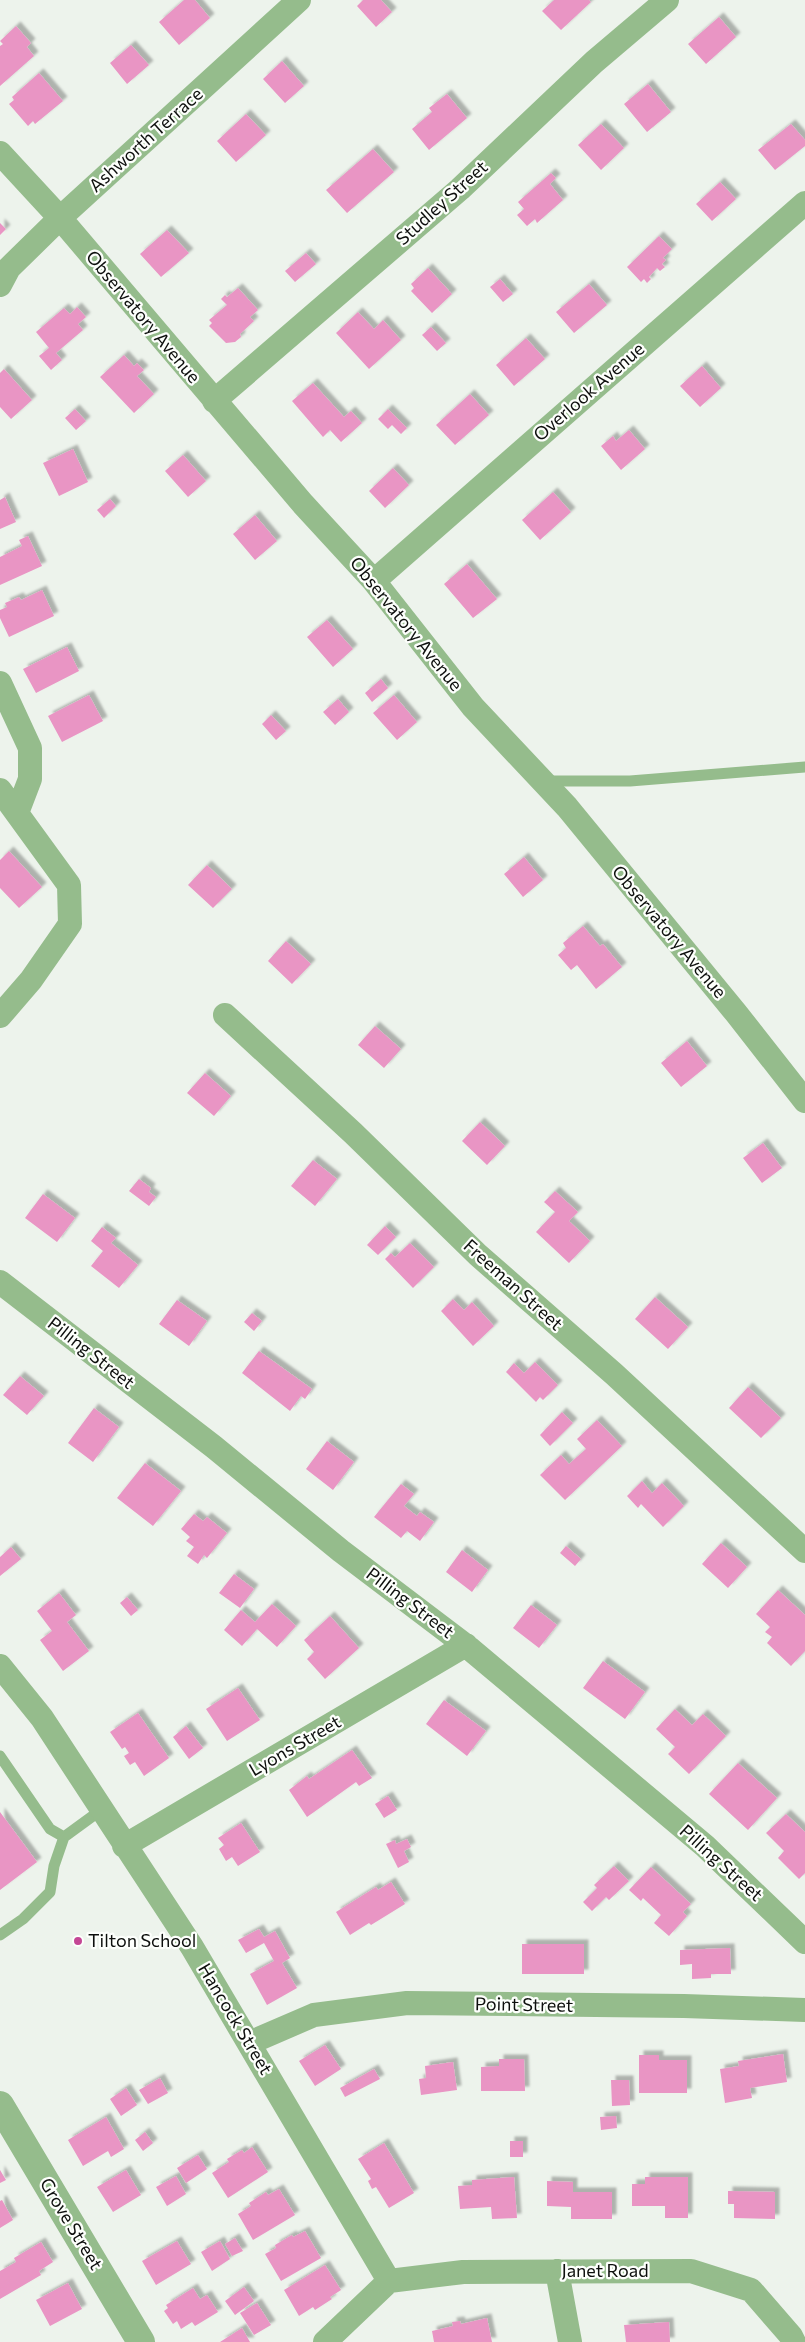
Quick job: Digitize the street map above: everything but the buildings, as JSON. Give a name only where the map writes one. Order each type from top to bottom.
[{"type":"street","name":"Ashworth Terrace","points":[[0,285],[9,268],[60,218],[299,0]]},
{"type":"street","name":"Studley Street","points":[[214,400],[460,189],[594,62],[666,0]]},
{"type":"street","name":"Observatory Avenue","points":[[0,153],[60,218],[303,504],[374,582],[473,707],[567,807],[736,1013],[805,1101]]},
{"type":"street","name":"Overlook Avenue","points":[[374,582],[805,203]]},
{"type":"street","points":[[0,682],[30,748],[30,779],[17,813]]},
{"type":"street","points":[[0,790],[69,885],[70,924],[31,980],[0,1016]]},
{"type":"street","name":"Freeman Street","points":[[225,1015],[353,1133],[478,1255],[614,1374],[805,1551]]},
{"type":"street","name":"Pilling Street","points":[[0,1282],[214,1447],[341,1551],[466,1645],[705,1846],[805,1942]]},
{"type":"street","name":"Lyons Street","points":[[124,1846],[466,1645]]},
{"type":"street","name":"Hancock Street","points":[[0,1666],[42,1718],[124,1846],[192,1947],[390,2281]]},
{"type":"street","name":"Point Street","points":[[249,2043],[314,2015],[407,2003],[684,2006],[805,2010]]},
{"type":"street","name":"Grove Street","points":[[0,2105],[141,2342]]},
{"type":"street","points":[[557,2271],[570,2342]]},
{"type":"street","name":"Janet Road","points":[[390,2281],[463,2272],[691,2271],[751,2290],[791,2336],[794,2342]]},
{"type":"street","points":[[325,2342],[390,2281]]},
{"type":"lane","points":[[542,781],[630,781],[805,767]]},
{"type":"lane","points":[[0,1756],[50,1829],[64,1838]]},
{"type":"lane","points":[[0,1935],[23,1919],[50,1892],[54,1866],[64,1838],[101,1810]]},
{"type":"place","name":"Tilton School","points":[[78,1941]]}]
